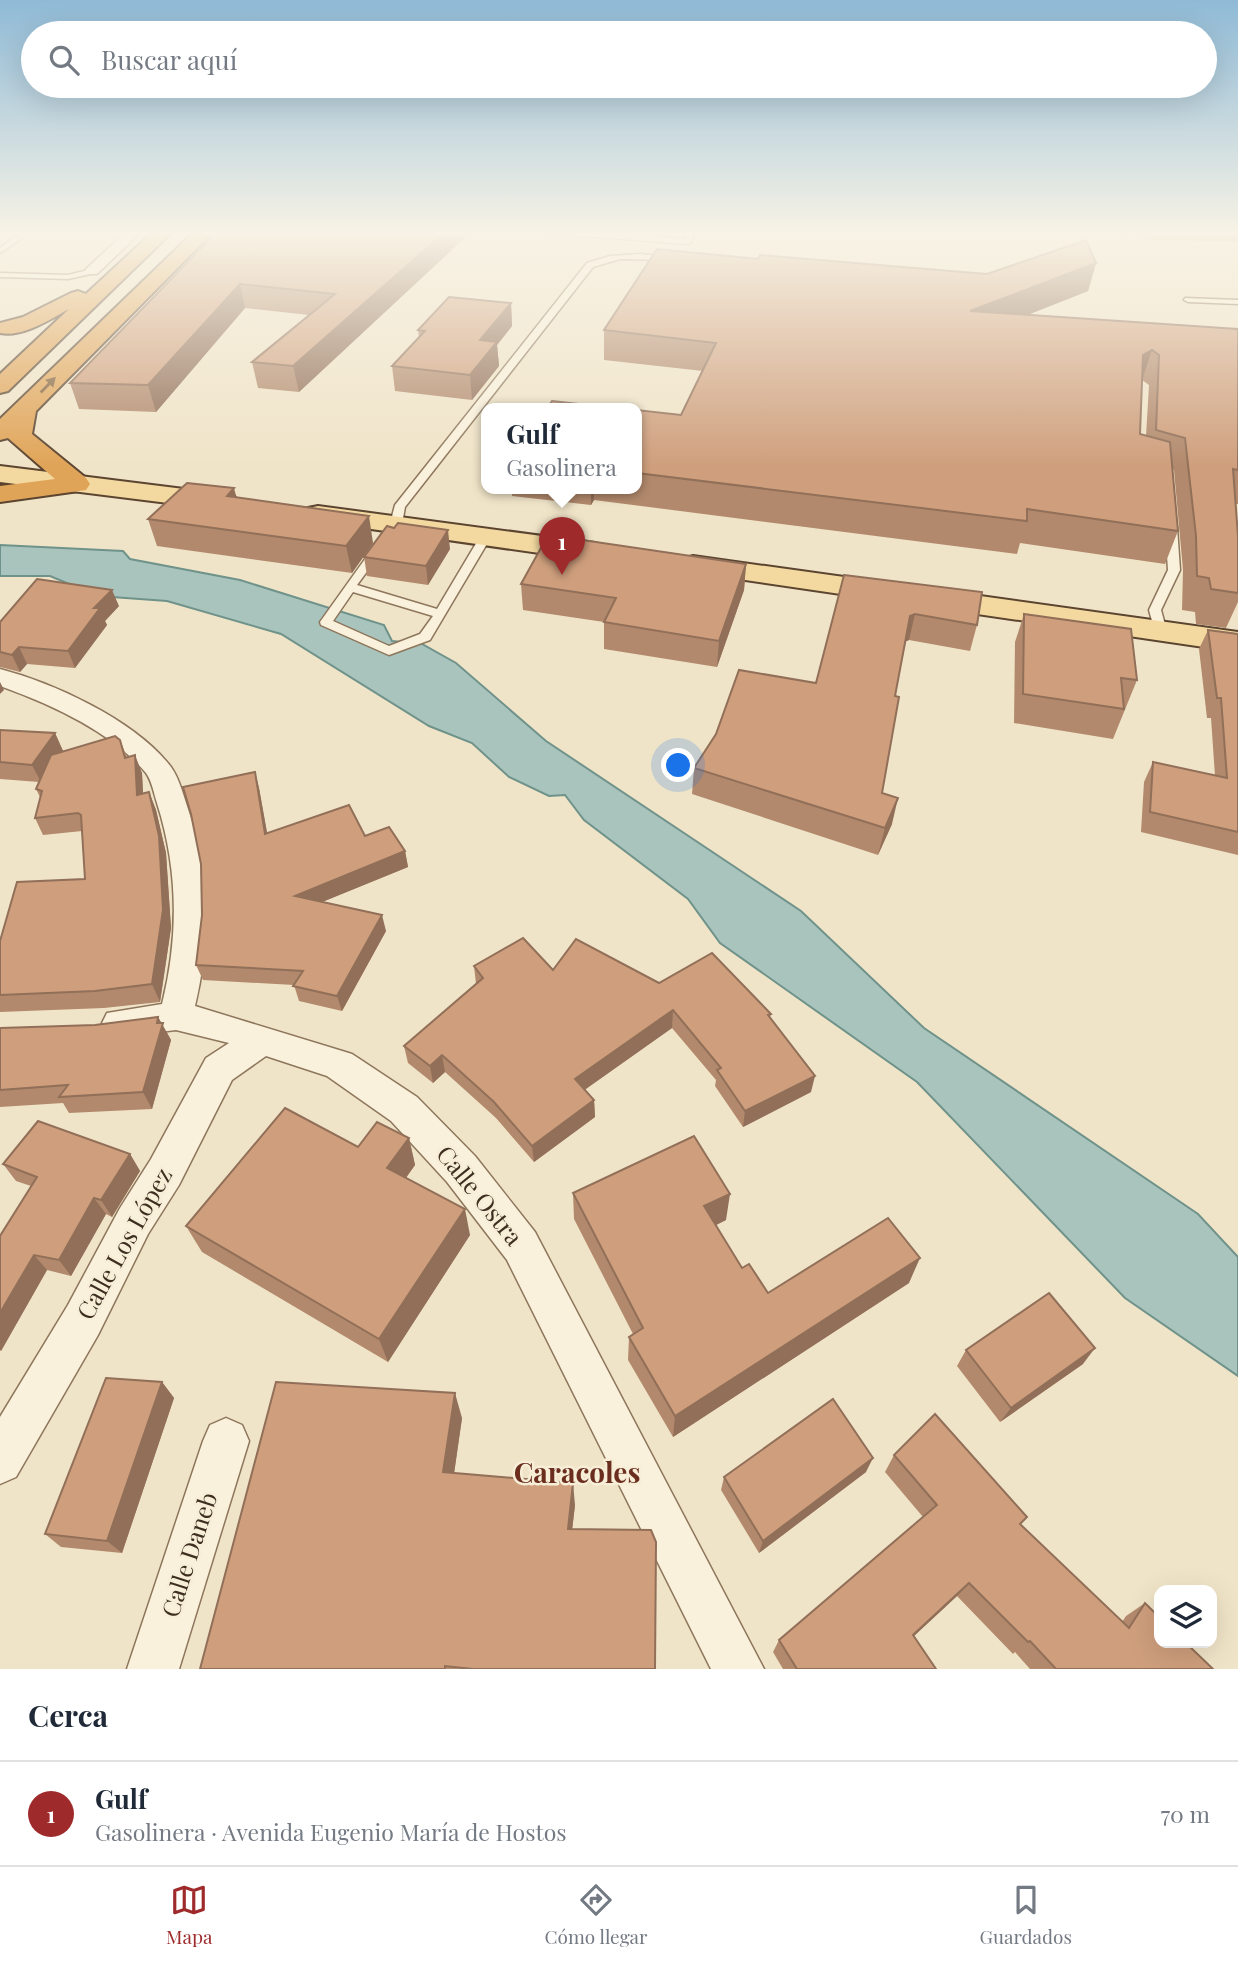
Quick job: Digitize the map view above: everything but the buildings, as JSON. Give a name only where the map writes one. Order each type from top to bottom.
[{"type":"highway","points":[[3,328],[55,310]]},
{"type":"highway","points":[[0,386],[81,310]]},
{"type":"highway","points":[[0,433],[125,311]]},
{"type":"highway","points":[[24,410],[19,436],[77,484]]},
{"type":"highway","points":[[0,494],[77,484]]},
{"type":"main road","points":[[0,474],[250,506]]},
{"type":"main road","points":[[290,511],[618,555]]},
{"type":"main road","points":[[672,562],[1238,642]]},
{"type":"street","points":[[0,677],[40,691],[107,728],[158,769],[181,826],[192,912],[183,988],[176,1016]]},
{"type":"street","name":"Calle Ostra","points":[[78,1026],[176,1016],[220,1026],[339,1065],[404,1109],[461,1169],[521,1246],[738,1669]]},
{"type":"street","name":"Calle Los López","points":[[0,1461],[82,1320],[134,1221],[165,1172],[219,1069],[262,1040]]},
{"type":"street","name":"Calle Daneb","points":[[153,1669],[226,1441]]},
{"type":"lane","points":[[481,403],[555,310]]},
{"type":"lane","points":[[481,403],[399,507],[397,524],[326,622],[389,652],[425,637],[485,537]]},
{"type":"lane","points":[[1161,632],[1154,610],[1174,570],[1170,520]]},
{"type":"lane","points":[[350,587],[440,614]]},
{"type":"water","points":[[0,545],[123,551],[130,559],[240,580],[384,625],[392,641],[422,644],[456,663],[546,741],[801,911],[924,1028],[1198,1214],[1238,1257],[1238,1376],[1125,1298],[917,1082],[720,943],[688,899],[584,820],[565,795],[549,796],[509,777],[472,743],[429,726],[281,634],[167,601],[98,596],[50,576],[0,576]]},
{"type":"place","name":"Gulf","points":[[562,575]]},
{"type":"district","name":"Caracoles","points":[[577,1473]]}]
